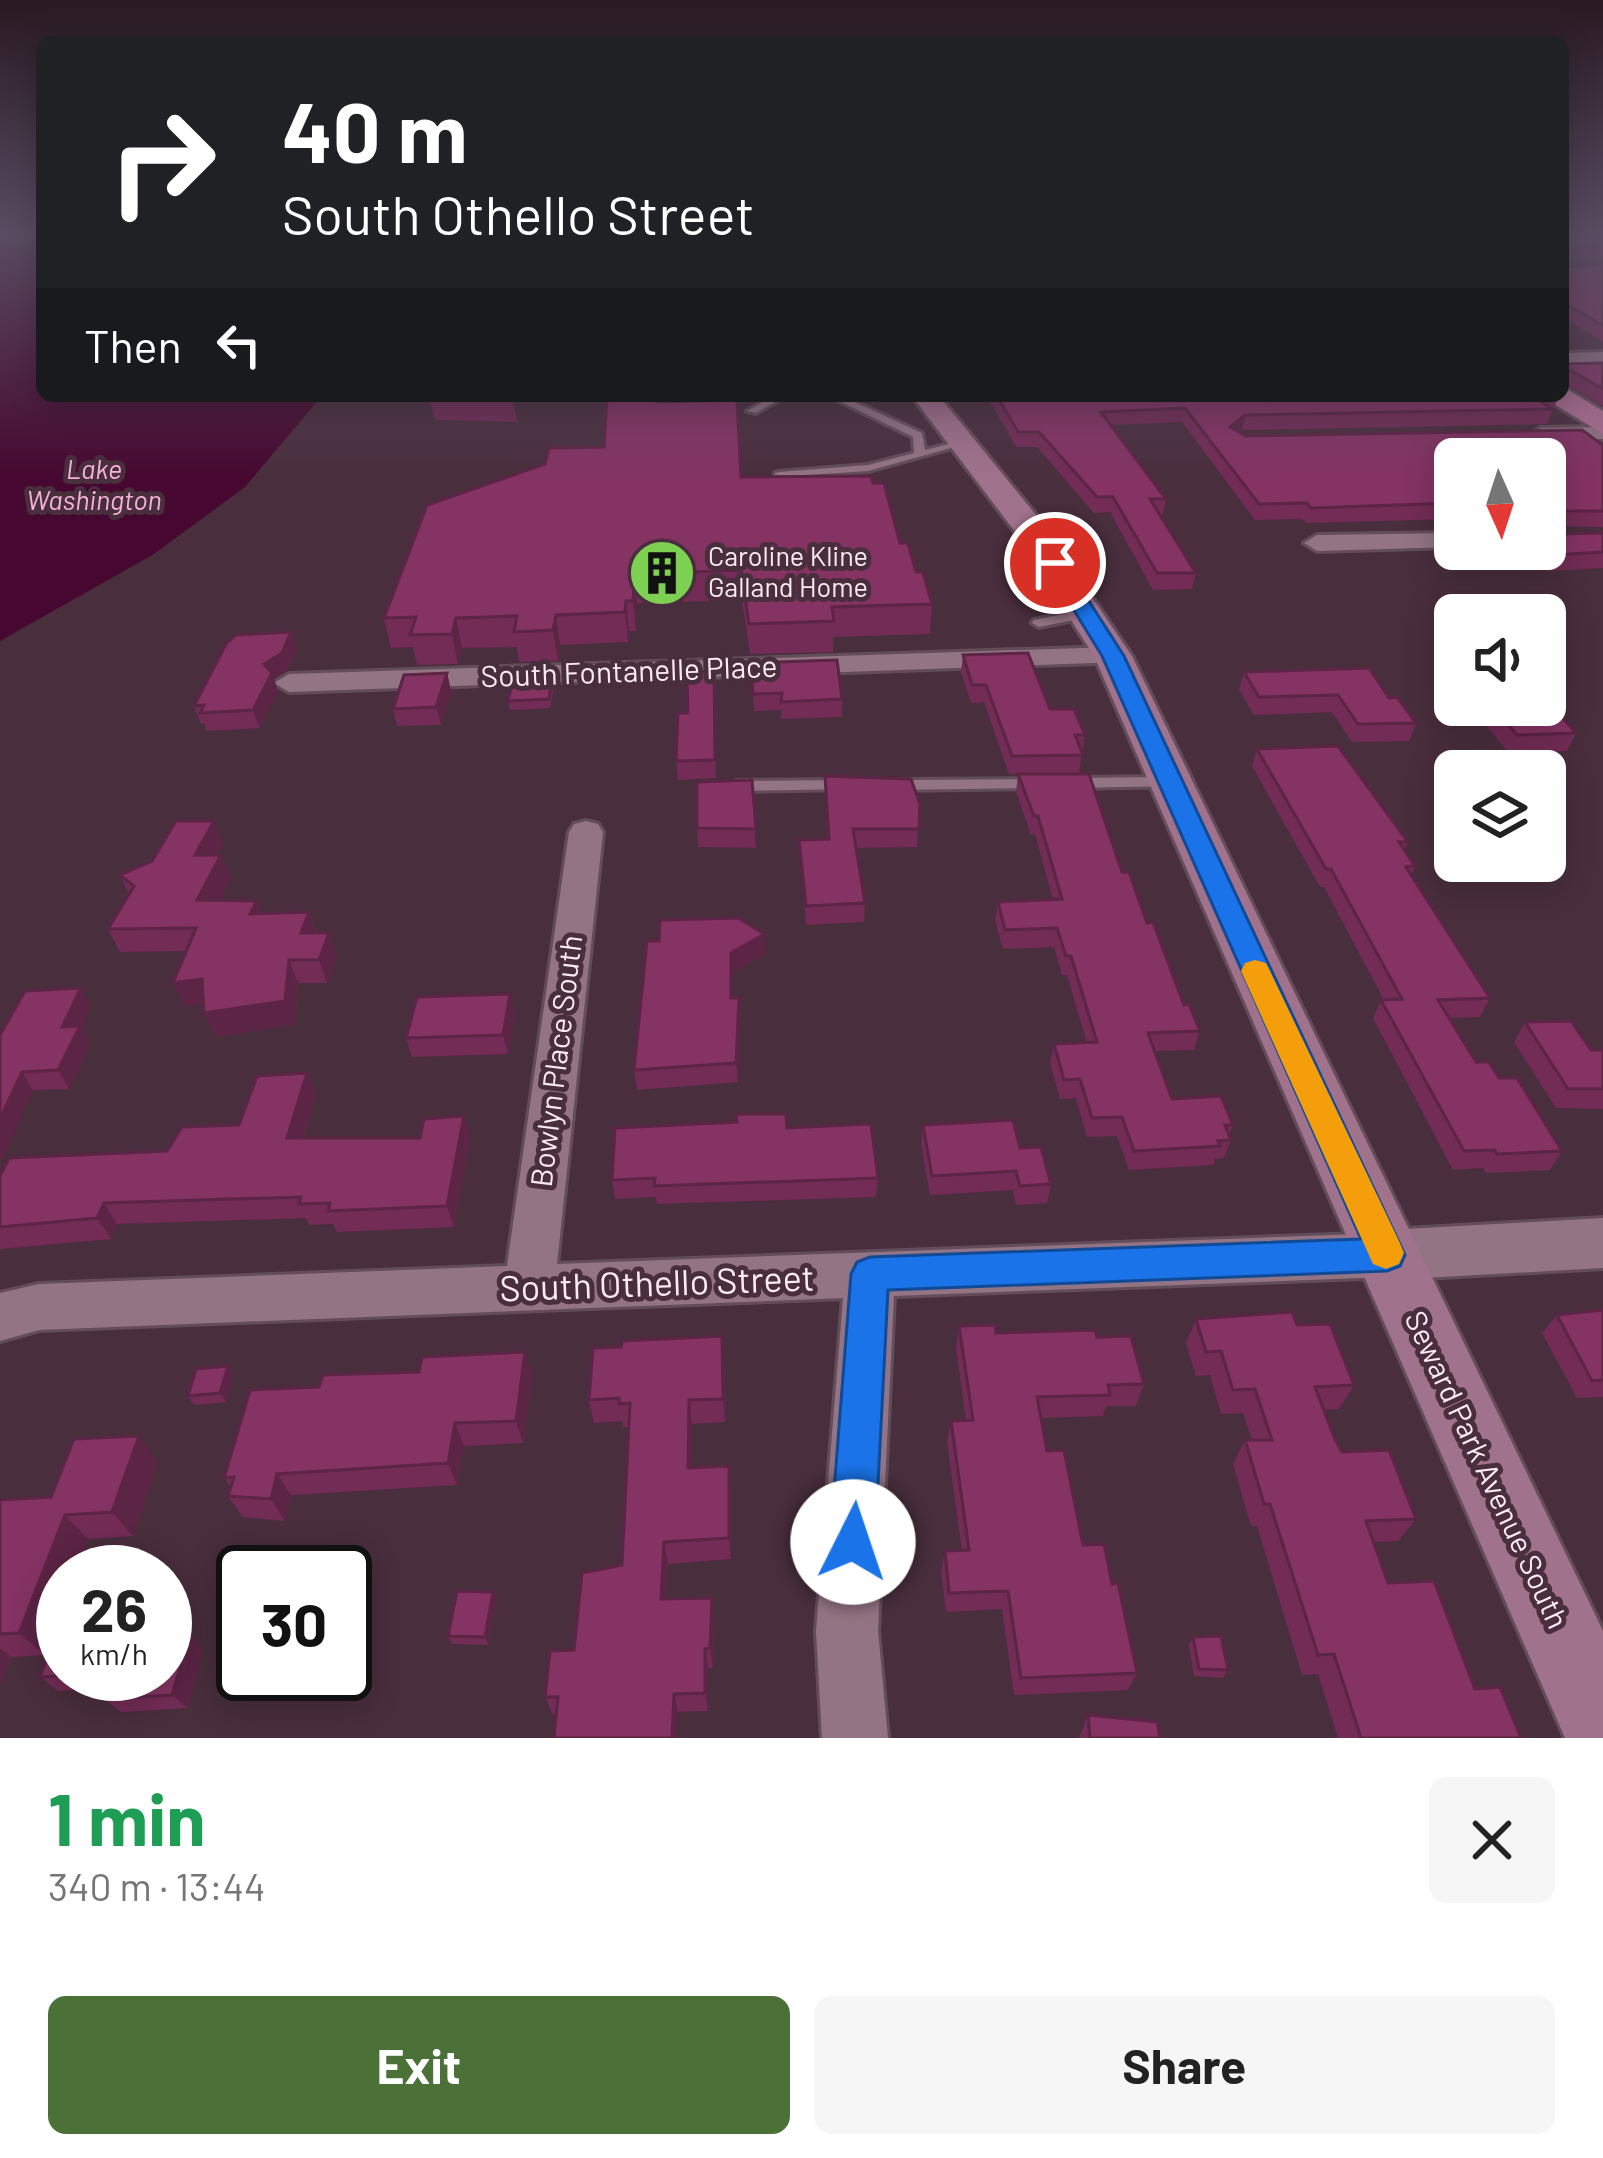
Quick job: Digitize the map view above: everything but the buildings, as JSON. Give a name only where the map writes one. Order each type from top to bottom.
[{"type":"main road","name":"Seward Park Avenue South","points":[[930,402],[1088,614],[1113,656],[1603,1725]]},
{"type":"main road","points":[[1569,402],[1603,429]]},
{"type":"street","points":[[1572,361],[1603,358]]},
{"type":"street","points":[[1524,434],[1603,429]]},
{"type":"street","points":[[1317,543],[1434,540]]},
{"type":"street","name":"South Fontanelle Place","points":[[289,683],[1113,656]]},
{"type":"street","name":"Bowlyn Place South","points":[[529,1289],[586,832]]},
{"type":"street","name":"South Othello Street","points":[[2,1320],[40,1306],[1603,1243]]},
{"type":"street","points":[[855,1738],[847,1631],[870,1274]]},
{"type":"lane","points":[[752,411],[769,402]]},
{"type":"lane","points":[[847,402],[918,435],[920,453]]},
{"type":"lane","points":[[778,475],[852,471],[964,442]]},
{"type":"lane","points":[[1039,622],[1088,614]]},
{"type":"lane","points":[[736,787],[1169,782]]},
{"type":"water","name":"Lake Washington","points":[[0,316],[36,316],[36,402],[317,402],[245,487],[154,554],[0,641]]},
{"type":"slow traffic","points":[[1255,971],[1386,1253]]},
{"type":"place","name":"Caroline Kline Galland Home","points":[[662,573]]},
{"type":"route","points":[[853,1542],[870,1274],[1387,1255],[1113,656],[1055,563]]}]
